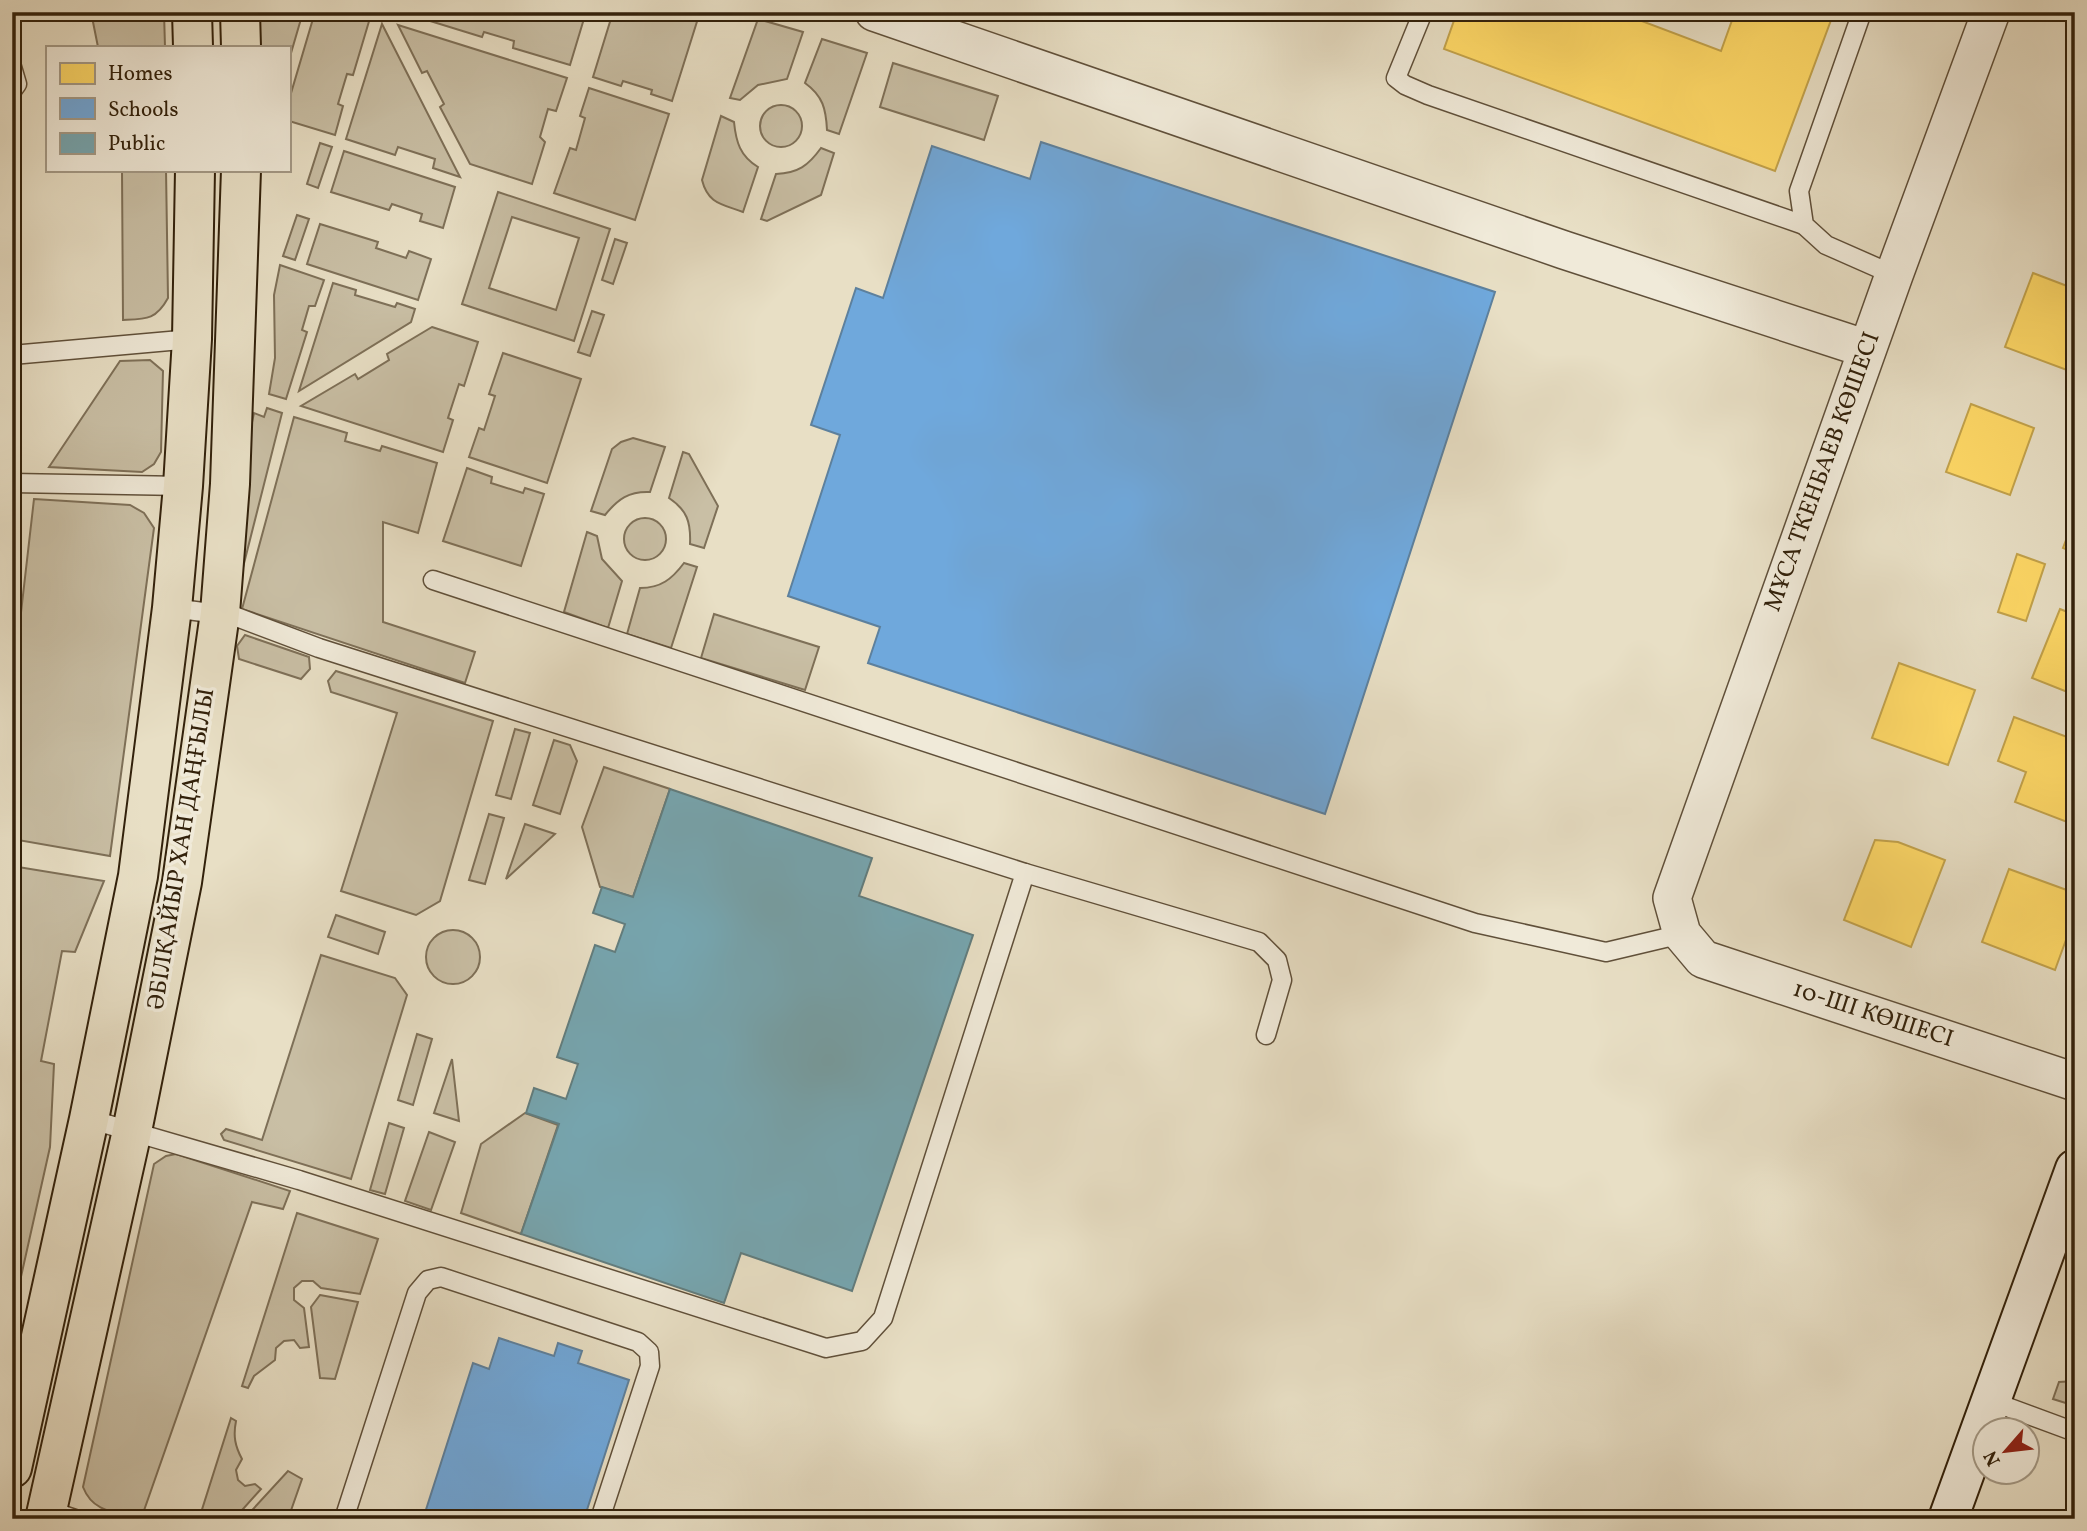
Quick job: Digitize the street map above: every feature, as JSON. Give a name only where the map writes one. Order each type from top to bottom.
[{"type":"main road","points":[[192,12],[193,46]]},
{"type":"main road","points":[[240,12],[241,46]]},
{"type":"main road","name":"ӘБІЛҚАЙЫР ХАН ДАҢҒЫЛЫ","points":[[15,1443],[89,1119],[138,876],[172,608],[183,486],[192,339],[195,172]]},
{"type":"main road","name":"ӘБІЛҚАЙЫР ХАН ДАҢҒЫЛЫ","points":[[56,1516],[182,882],[220,613],[230,484],[241,172]]},
{"type":"street","points":[[874,12],[1564,250],[1867,349]]},
{"type":"street","name":"МҰСА ТКЕНБАЕВ КӨШЕСІ","points":[[1682,934],[1672,898],[1867,349],[1991,12]]},
{"type":"street","name":"10-ШІ КӨШЕСІ","points":[[1682,934],[1703,959],[2075,1082]]},
{"type":"street","points":[[1948,1519],[2075,1169]]},
{"type":"lane","points":[[1423,12],[1396,78],[1405,85],[1804,225],[1826,245],[1894,275]]},
{"type":"lane","points":[[1804,225],[1800,191],[1862,12]]},
{"type":"lane","points":[[12,67],[17,84],[12,91]]},
{"type":"lane","points":[[12,355],[192,339]]},
{"type":"lane","points":[[12,483],[183,486]]},
{"type":"lane","points":[[433,580],[1475,923],[1606,952],[1682,934]]},
{"type":"lane","points":[[172,608],[234,616],[319,649],[1025,873],[1259,942],[1277,960],[1282,980],[1266,1035]]},
{"type":"lane","points":[[89,1119],[299,1180],[826,1349],[862,1341],[883,1318],[1025,873]]},
{"type":"lane","points":[[344,1519],[417,1293],[428,1280],[440,1277],[638,1342],[649,1352],[650,1366],[600,1519]]},
{"type":"lane","points":[[1991,1401],[2075,1432]]},
{"type":"shaded area","points":[[91,12],[164,12],[165,46],[98,46]]},
{"type":"shaded area","points":[[250,12],[303,12],[290,57],[290,46],[250,46]]},
{"type":"shaded area","points":[[315,12],[351,12],[370,18],[353,75],[347,74],[338,104],[343,106],[335,135],[290,121],[290,97]]},
{"type":"shaded area","points":[[401,12],[586,12],[570,65],[513,48],[514,41],[484,32],[482,37]]},
{"type":"shaded area","points":[[613,12],[657,12],[679,19],[681,12],[700,12],[672,101],[651,94],[652,90],[623,81],[621,86],[593,77]]},
{"type":"shaded area","points":[[758,19],[803,32],[787,79],[758,85],[740,100],[730,98]]},
{"type":"shaded area","points":[[382,24],[460,177],[433,168],[435,159],[398,147],[395,155],[346,139]]},
{"type":"shaded area","points":[[398,25],[567,78],[556,111],[548,109],[540,137],[545,142],[532,184],[470,164],[440,107],[444,104],[427,71],[422,73]]},
{"type":"shaded area","points":[[822,39],[867,53],[839,134],[827,130],[822,104],[816,93],[805,83]]},
{"type":"shaded area","points":[[893,63],[998,96],[984,140],[880,107]]},
{"type":"shaded area","points":[[589,88],[669,114],[635,220],[554,193],[570,148],[576,150],[585,118],[580,116]]},
{"type":"shaded area","points":[[781,105],[796,111],[802,126],[796,141],[781,147],[766,141],[760,126],[766,111]]},
{"type":"shaded area","points":[[721,116],[734,122],[740,148],[758,167],[743,212],[712,199],[702,180]]},
{"type":"shaded area","points":[[320,143],[332,147],[318,188],[307,184]]},
{"type":"shaded area","points":[[821,148],[834,153],[821,195],[767,221],[761,219],[776,174],[802,167],[812,160]]},
{"type":"shaded area","points":[[344,151],[455,187],[443,228],[420,221],[422,214],[392,204],[389,210],[331,192]]},
{"type":"shaded area","points":[[122,172],[166,172],[168,298],[159,311],[150,317],[123,320]]},
{"type":"shaded area","points":[[498,192],[610,229],[574,341],[462,304]],"holes":[[[512,217],[579,238],[556,310],[489,288]]]},
{"type":"shaded area","points":[[297,215],[309,219],[295,260],[283,256]]},
{"type":"shaded area","points":[[320,224],[378,242],[376,248],[406,258],[409,251],[431,259],[418,300],[307,264]]},
{"type":"shaded area","points":[[615,239],[627,243],[613,284],[602,280]]},
{"type":"shaded area","points":[[280,265],[324,280],[315,306],[309,306],[302,330],[307,332],[286,399],[269,394],[275,358],[274,295]]},
{"type":"shaded area","points":[[333,283],[356,290],[355,295],[395,307],[397,303],[415,309],[411,322],[299,391]]},
{"type":"shaded area","points":[[592,311],[604,315],[590,356],[578,352]]},
{"type":"shaded area","points":[[432,327],[478,342],[464,386],[459,384],[448,418],[453,420],[443,452],[301,406],[355,374],[358,379],[389,360],[387,354]]},
{"type":"shaded area","points":[[503,353],[581,379],[547,483],[469,457],[479,428],[484,430],[495,396],[489,394]]},
{"type":"shaded area","points":[[150,360],[163,371],[161,452],[154,464],[142,472],[49,467],[120,361]]},
{"type":"shaded area","points":[[267,408],[282,413],[234,603],[235,501],[254,413],[264,417]]},
{"type":"shaded area","points":[[294,417],[347,433],[345,441],[380,451],[382,446],[437,463],[418,533],[383,522],[383,622],[475,652],[465,683],[242,609]]},
{"type":"shaded area","points":[[633,438],[665,447],[650,492],[624,497],[605,515],[591,511],[612,449]]},
{"type":"shaded area","points":[[683,452],[689,454],[718,506],[704,548],[690,544],[687,517],[669,498]]},
{"type":"shaded area","points":[[467,468],[492,477],[491,483],[523,493],[525,488],[544,494],[521,566],[443,541]]},
{"type":"shaded area","points":[[34,499],[130,505],[144,513],[154,528],[110,856],[12,839],[12,691]]},
{"type":"shaded area","points":[[645,518],[660,524],[666,539],[660,554],[645,560],[630,554],[624,539],[630,524]]},
{"type":"shaded area","points":[[587,532],[597,536],[602,559],[622,581],[608,628],[564,612]]},
{"type":"shaded area","points":[[684,563],[697,567],[671,648],[627,634],[640,588],[665,582]]},
{"type":"shaded area","points":[[714,614],[819,647],[805,690],[701,658]]},
{"type":"shaded area","points":[[245,635],[309,657],[310,669],[301,679],[239,659],[237,646]]},
{"type":"shaded area","points":[[336,671],[493,721],[440,901],[416,915],[341,891],[397,713],[331,692],[328,681]]},
{"type":"shaded area","points":[[515,729],[530,733],[511,799],[496,795]]},
{"type":"shaded area","points":[[554,740],[570,745],[577,761],[560,814],[533,805]]},
{"type":"shaded area","points":[[604,767],[670,789],[633,897],[600,887],[582,827]]},
{"type":"shaded area","points":[[489,814],[504,818],[485,884],[469,880]]},
{"type":"shaded area","points":[[525,824],[555,834],[506,879]]},
{"type":"shaded area","points":[[12,866],[104,881],[75,952],[62,951],[41,1061],[54,1064],[50,1147],[12,1317]]},
{"type":"shaded area","points":[[336,915],[385,932],[378,954],[328,937]]},
{"type":"shaded area","points":[[453,930],[472,938],[480,957],[472,976],[453,984],[434,976],[426,957],[434,938]]},
{"type":"shaded area","points":[[321,955],[395,978],[407,995],[351,1179],[224,1140],[221,1134],[226,1129],[262,1140]]},
{"type":"shaded area","points":[[417,1034],[432,1039],[413,1105],[398,1100]]},
{"type":"shaded area","points":[[452,1059],[459,1121],[434,1113]]},
{"type":"shaded area","points":[[525,1113],[558,1125],[521,1234],[461,1213],[481,1144]]},
{"type":"shaded area","points":[[389,1123],[404,1128],[385,1194],[370,1190]]},
{"type":"shaded area","points":[[429,1132],[455,1142],[431,1210],[405,1201]]},
{"type":"shaded area","points":[[176,1154],[290,1191],[283,1209],[252,1202],[141,1519],[99,1507],[87,1496],[83,1487],[154,1164],[166,1156]]},
{"type":"shaded area","points":[[297,1213],[378,1239],[360,1294],[321,1288],[313,1281],[302,1281],[294,1288],[294,1300],[304,1308],[309,1347],[300,1348],[294,1340],[284,1341],[276,1348],[275,1360],[254,1376],[248,1388],[242,1386]]},
{"type":"shaded area","points":[[320,1295],[358,1302],[335,1379],[320,1378],[311,1307]]},
{"type":"shaded area","points":[[2075,1381],[2075,1406],[2053,1399],[2059,1382]]},
{"type":"shaded area","points":[[231,1418],[236,1421],[235,1441],[242,1459],[236,1470],[238,1480],[245,1486],[255,1484],[261,1489],[235,1518],[199,1519]]},
{"type":"shaded area","points":[[288,1471],[302,1479],[288,1519],[244,1519]]},
{"type":"building: Homes","points":[[1457,12],[1618,12],[1721,51],[1735,12],[1834,12],[1775,171],[1444,49]]},
{"type":"building: Homes","points":[[2033,273],[2075,289],[2075,373],[2005,347]]},
{"type":"building: Homes","points":[[1971,404],[2034,428],[2010,495],[1946,472]]},
{"type":"building: Homes","points":[[2075,516],[2075,553],[2063,548]]},
{"type":"building: Homes","points":[[2017,554],[2045,564],[2026,621],[1998,612]]},
{"type":"building: Homes","points":[[2060,609],[2075,615],[2075,695],[2032,678]]},
{"type":"building: Homes","points":[[1899,663],[1975,690],[1948,765],[1872,738]]},
{"type":"building: Homes","points":[[2014,717],[2075,740],[2075,825],[2015,802],[2026,772],[1998,761]]},
{"type":"building: Homes","points":[[1875,840],[1898,842],[1945,860],[1911,947],[1844,920]]},
{"type":"building: Homes","points":[[2009,869],[2075,893],[2075,915],[2055,970],[1982,942]]},
{"type":"building: Schools","points":[[1041,142],[1495,292],[1325,814],[868,663],[880,627],[788,596],[840,435],[811,425],[856,288],[883,298],[932,146],[1030,179]]},
{"type":"building: Schools","points":[[499,1338],[554,1356],[558,1343],[582,1351],[578,1363],[629,1380],[584,1519],[423,1519],[473,1363],[489,1369]]},
{"type":"building: Public","points":[[670,789],[872,858],[859,896],[973,935],[852,1291],[741,1253],[724,1303],[521,1234],[559,1124],[526,1113],[534,1088],[566,1099],[578,1064],[557,1057],[595,945],[615,952],[625,924],[593,913],[602,887],[633,897]]}]
